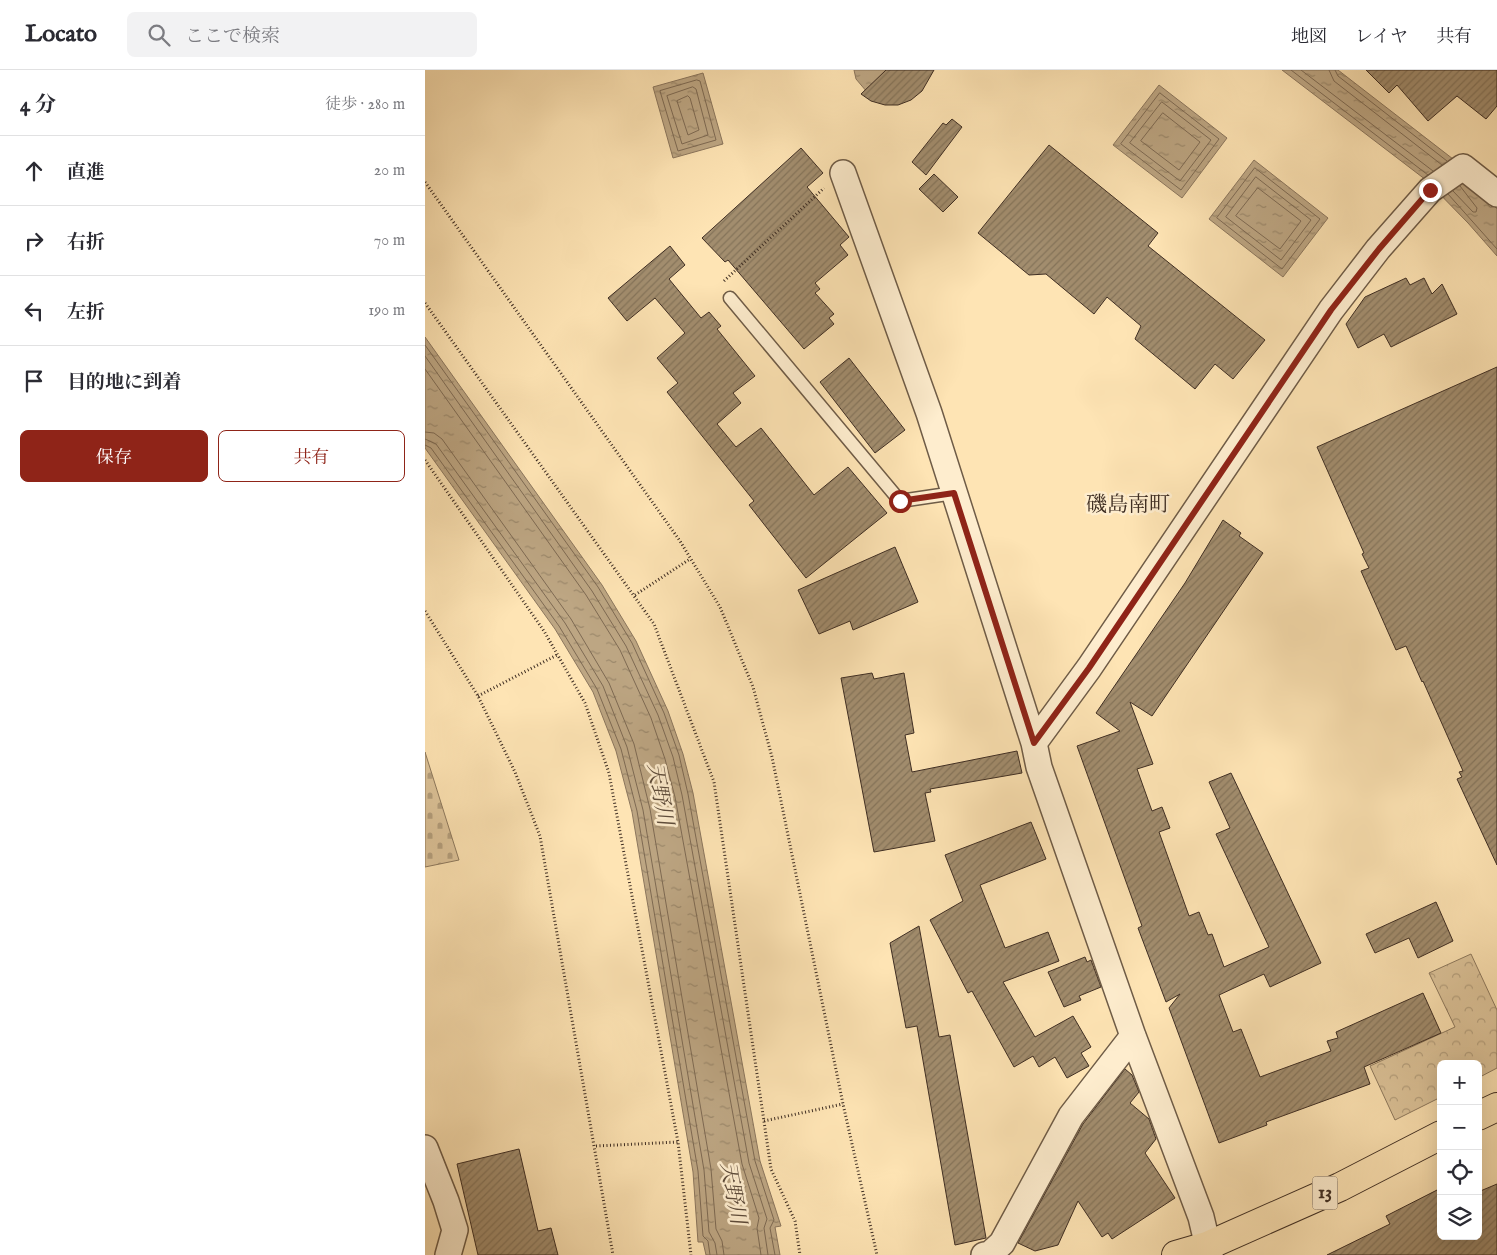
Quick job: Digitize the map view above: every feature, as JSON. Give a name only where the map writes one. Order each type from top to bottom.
[{"type":"main road","points":[[1482,1114],[1497,1106]]},
{"type":"main road","name":"13","points":[[1176,1255],[1209,1251],[1437,1137]]},
{"type":"street","points":[[1034,743],[1089,668],[1331,310],[1379,249],[1430,190],[1463,167],[1496,192]]},
{"type":"street","points":[[843,173],[929,413],[1034,743],[1039,767],[1133,1036],[1201,1217],[1209,1251]]},
{"type":"street","points":[[984,1255],[990,1254],[1002,1242],[1071,1116],[1133,1036]]},
{"type":"street","points":[[425,1148],[446,1201],[455,1230],[448,1255]]},
{"type":"lane","points":[[730,298],[900,501],[954,493]]},
{"type":"path","points":[[730,298],[719,285],[833,180],[843,173]]},
{"type":"path","points":[[425,182],[690,559],[720,607],[753,686],[772,758],[843,1104],[877,1255]]},
{"type":"path","points":[[425,304],[654,624],[714,782],[771,1169],[795,1221],[800,1255]]},
{"type":"path","points":[[425,460],[544,631],[585,703],[609,773],[678,1142],[691,1255]]},
{"type":"path","points":[[635,595],[690,559]]},
{"type":"path","points":[[425,611],[478,696],[515,772],[540,836],[596,1146],[613,1255]]},
{"type":"path","points":[[478,696],[557,655]]},
{"type":"path","points":[[764,1121],[843,1104]]},
{"type":"path","points":[[596,1146],[678,1142]]},
{"type":"green space","points":[[425,752],[459,860],[425,867]]},
{"type":"green space","points":[[1471,954],[1497,1010],[1497,1068],[1482,1076],[1482,1060],[1437,1060],[1437,1099],[1395,1120],[1370,1066],[1455,1027],[1429,973]]},
{"type":"water","points":[[854,70],[912,70],[867,92],[856,79]]},
{"type":"water","points":[[1282,70],[1338,70],[1453,159],[1490,207],[1494,206],[1497,209],[1497,256],[1426,180]]},
{"type":"water","points":[[703,73],[723,144],[673,158],[653,87]]},
{"type":"water","points":[[1159,85],[1227,138],[1182,198],[1113,145]]},
{"type":"water","points":[[1254,160],[1328,218],[1283,277],[1209,219]]},
{"type":"water","name":"天野川","points":[[425,337],[602,585],[636,641],[668,711],[683,754],[693,793],[760,1161],[781,1226],[775,1227],[780,1255],[706,1255],[703,1242],[698,1242],[693,1172],[632,812],[616,751],[593,692],[555,629],[425,448]]},
{"type":"building","points":[[886,70],[934,70],[922,91],[911,100],[898,105],[885,105],[871,101],[861,94]]},
{"type":"building","points":[[1366,70],[1497,70],[1497,106],[1486,119],[1457,96],[1428,121],[1397,85],[1389,93]]},
{"type":"building","points":[[952,119],[962,127],[926,175],[912,162],[943,123],[946,125]]},
{"type":"building","points":[[1049,145],[1158,233],[1148,246],[1265,340],[1233,379],[1215,364],[1195,389],[1135,339],[1141,326],[1107,297],[1094,314],[1046,274],[1029,275],[978,233]]},
{"type":"building","points":[[801,148],[823,173],[807,187],[849,237],[840,245],[848,255],[815,283],[820,289],[815,293],[834,314],[829,318],[834,324],[804,349],[728,260],[725,262],[702,238]]},
{"type":"building","points":[[934,174],[958,197],[943,212],[919,189]]},
{"type":"building","points":[[670,246],[685,265],[669,279],[701,318],[709,312],[721,326],[717,329],[755,376],[733,393],[741,403],[717,424],[736,447],[761,428],[814,495],[848,467],[887,513],[806,578],[749,505],[754,501],[667,392],[678,383],[657,358],[685,333],[655,298],[627,321],[608,298]]},
{"type":"building","points":[[1406,278],[1410,285],[1424,278],[1432,294],[1442,284],[1457,314],[1391,347],[1384,334],[1358,348],[1346,324],[1365,297]]},
{"type":"building","points":[[849,358],[905,430],[875,453],[820,382]]},
{"type":"building","points":[[1497,367],[1497,865],[1457,779],[1462,777],[1459,772],[1463,771],[1423,681],[1406,646],[1396,650],[1361,571],[1369,568],[1362,554],[1364,553],[1317,447]]},
{"type":"building","points":[[1223,520],[1241,533],[1239,536],[1263,553],[1152,716],[1130,702],[1153,764],[1137,769],[1152,811],[1162,807],[1170,828],[1159,832],[1189,916],[1199,912],[1208,935],[1212,934],[1224,967],[1269,947],[1216,834],[1230,828],[1209,782],[1231,773],[1321,963],[1270,987],[1264,974],[1219,995],[1233,1032],[1241,1029],[1260,1077],[1331,1051],[1327,1041],[1338,1038],[1336,1032],[1423,993],[1441,1033],[1364,1067],[1370,1084],[1266,1122],[1267,1125],[1219,1143],[1169,1008],[1180,994],[1166,1002],[1138,928],[1142,926],[1077,746],[1120,731],[1096,713],[1185,583]]},
{"type":"building","points":[[895,547],[918,602],[853,630],[850,621],[819,634],[798,590]]},
{"type":"building","points":[[872,673],[874,679],[904,673],[914,733],[905,735],[912,772],[1017,751],[1022,773],[930,789],[931,792],[925,793],[935,841],[874,852],[841,678]]},
{"type":"building","points":[[1031,822],[1046,859],[980,885],[1005,948],[1048,932],[1059,961],[1003,982],[1035,1037],[1073,1016],[1091,1047],[1081,1053],[1089,1066],[1067,1078],[1055,1057],[1039,1067],[1033,1056],[1014,1067],[972,991],[968,993],[930,920],[963,901],[945,855]]},
{"type":"building","points":[[1436,902],[1453,941],[1418,958],[1409,938],[1375,953],[1366,934]]},
{"type":"building","points":[[919,926],[939,1037],[950,1035],[986,1238],[955,1245],[917,1026],[906,1028],[890,943]]},
{"type":"building","points":[[1085,957],[1087,962],[1091,960],[1101,987],[1079,996],[1081,1000],[1064,1007],[1048,972]]},
{"type":"building","points":[[1125,1069],[1132,1075],[1139,1092],[1130,1103],[1149,1119],[1156,1139],[1145,1153],[1175,1198],[1112,1239],[1108,1233],[1102,1237],[1078,1201],[1058,1245],[1035,1251],[1018,1243],[1083,1124]]},
{"type":"building","points":[[519,1149],[538,1231],[551,1228],[558,1255],[478,1255],[457,1164]]},
{"type":"building","points":[[1497,1184],[1497,1255],[1327,1255],[1390,1224],[1386,1216],[1437,1190],[1437,1240],[1482,1240],[1482,1190]]},
{"type":"district","name":"磯島南町","points":[[1128,505]]},
{"type":"route","points":[[900,501],[954,493],[1034,743],[1089,668],[1331,310],[1379,249],[1430,190]]}]
